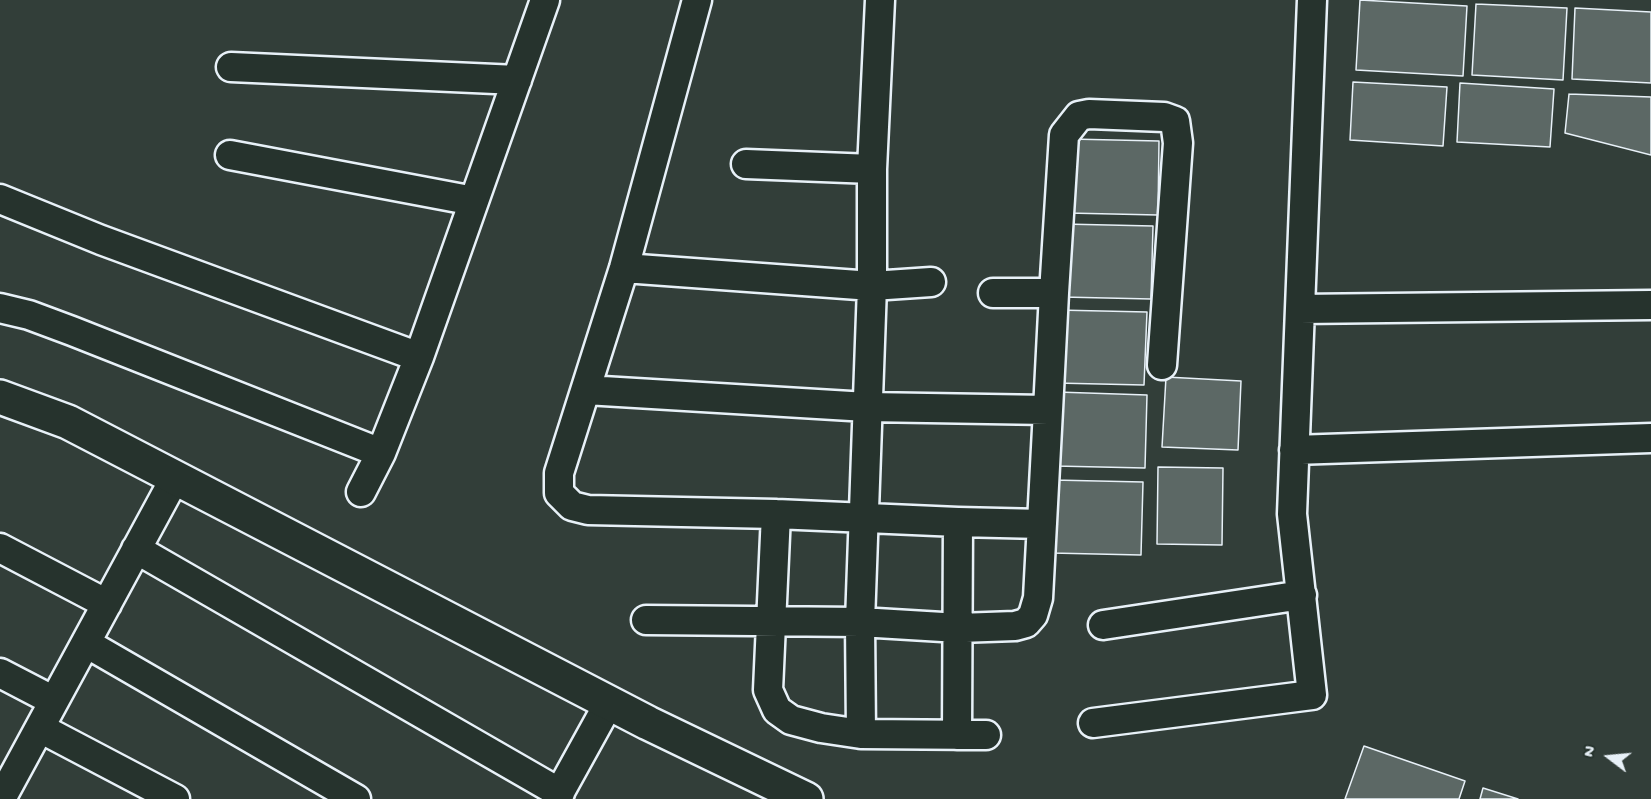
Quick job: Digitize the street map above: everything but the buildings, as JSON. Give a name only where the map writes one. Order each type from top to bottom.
[{"type":"street","points":[[361,492],[381,453],[419,357],[545,0]]},
{"type":"street","points":[[697,0],[624,268],[559,473],[559,493],[572,506],[588,510],[1042,524]]},
{"type":"street","points":[[861,734],[860,622],[872,286],[872,169],[880,0]]},
{"type":"street","points":[[1093,723],[1312,695],[1292,514],[1312,0]]},
{"type":"street","points":[[231,67],[517,80]]},
{"type":"street","points":[[646,621],[860,622],[959,628],[1015,626],[1026,623],[1033,615],[1038,598],[1064,135],[1078,116],[1089,114],[1164,117],[1175,121],[1178,143],[1162,365]]},
{"type":"street","points":[[230,155],[474,201]]},
{"type":"street","points":[[746,164],[872,169]]},
{"type":"street","points":[[0,199],[101,240],[419,357]]},
{"type":"street","points":[[624,268],[872,286],[930,282]]},
{"type":"street","points":[[993,293],[1054,293]]},
{"type":"street","points":[[1300,309],[1651,305]]},
{"type":"street","points":[[0,308],[29,315],[72,331],[381,453]]},
{"type":"street","points":[[586,390],[867,407],[1048,410]]},
{"type":"street","points":[[0,398],[68,422],[609,703],[806,799]]},
{"type":"street","points":[[1294,450],[1651,438]]},
{"type":"street","points":[[2,799],[174,478]]},
{"type":"street","points":[[776,514],[768,690],[777,710],[791,720],[821,728],[861,734],[986,735]]},
{"type":"street","points":[[957,735],[958,522]]},
{"type":"street","points":[[0,548],[107,604]]},
{"type":"street","points":[[136,549],[558,796],[609,703]]},
{"type":"street","points":[[1103,625],[1302,595]]},
{"type":"street","points":[[86,643],[356,799]]},
{"type":"street","points":[[0,673],[54,701]]},
{"type":"street","points":[[40,728],[175,799]]}]
